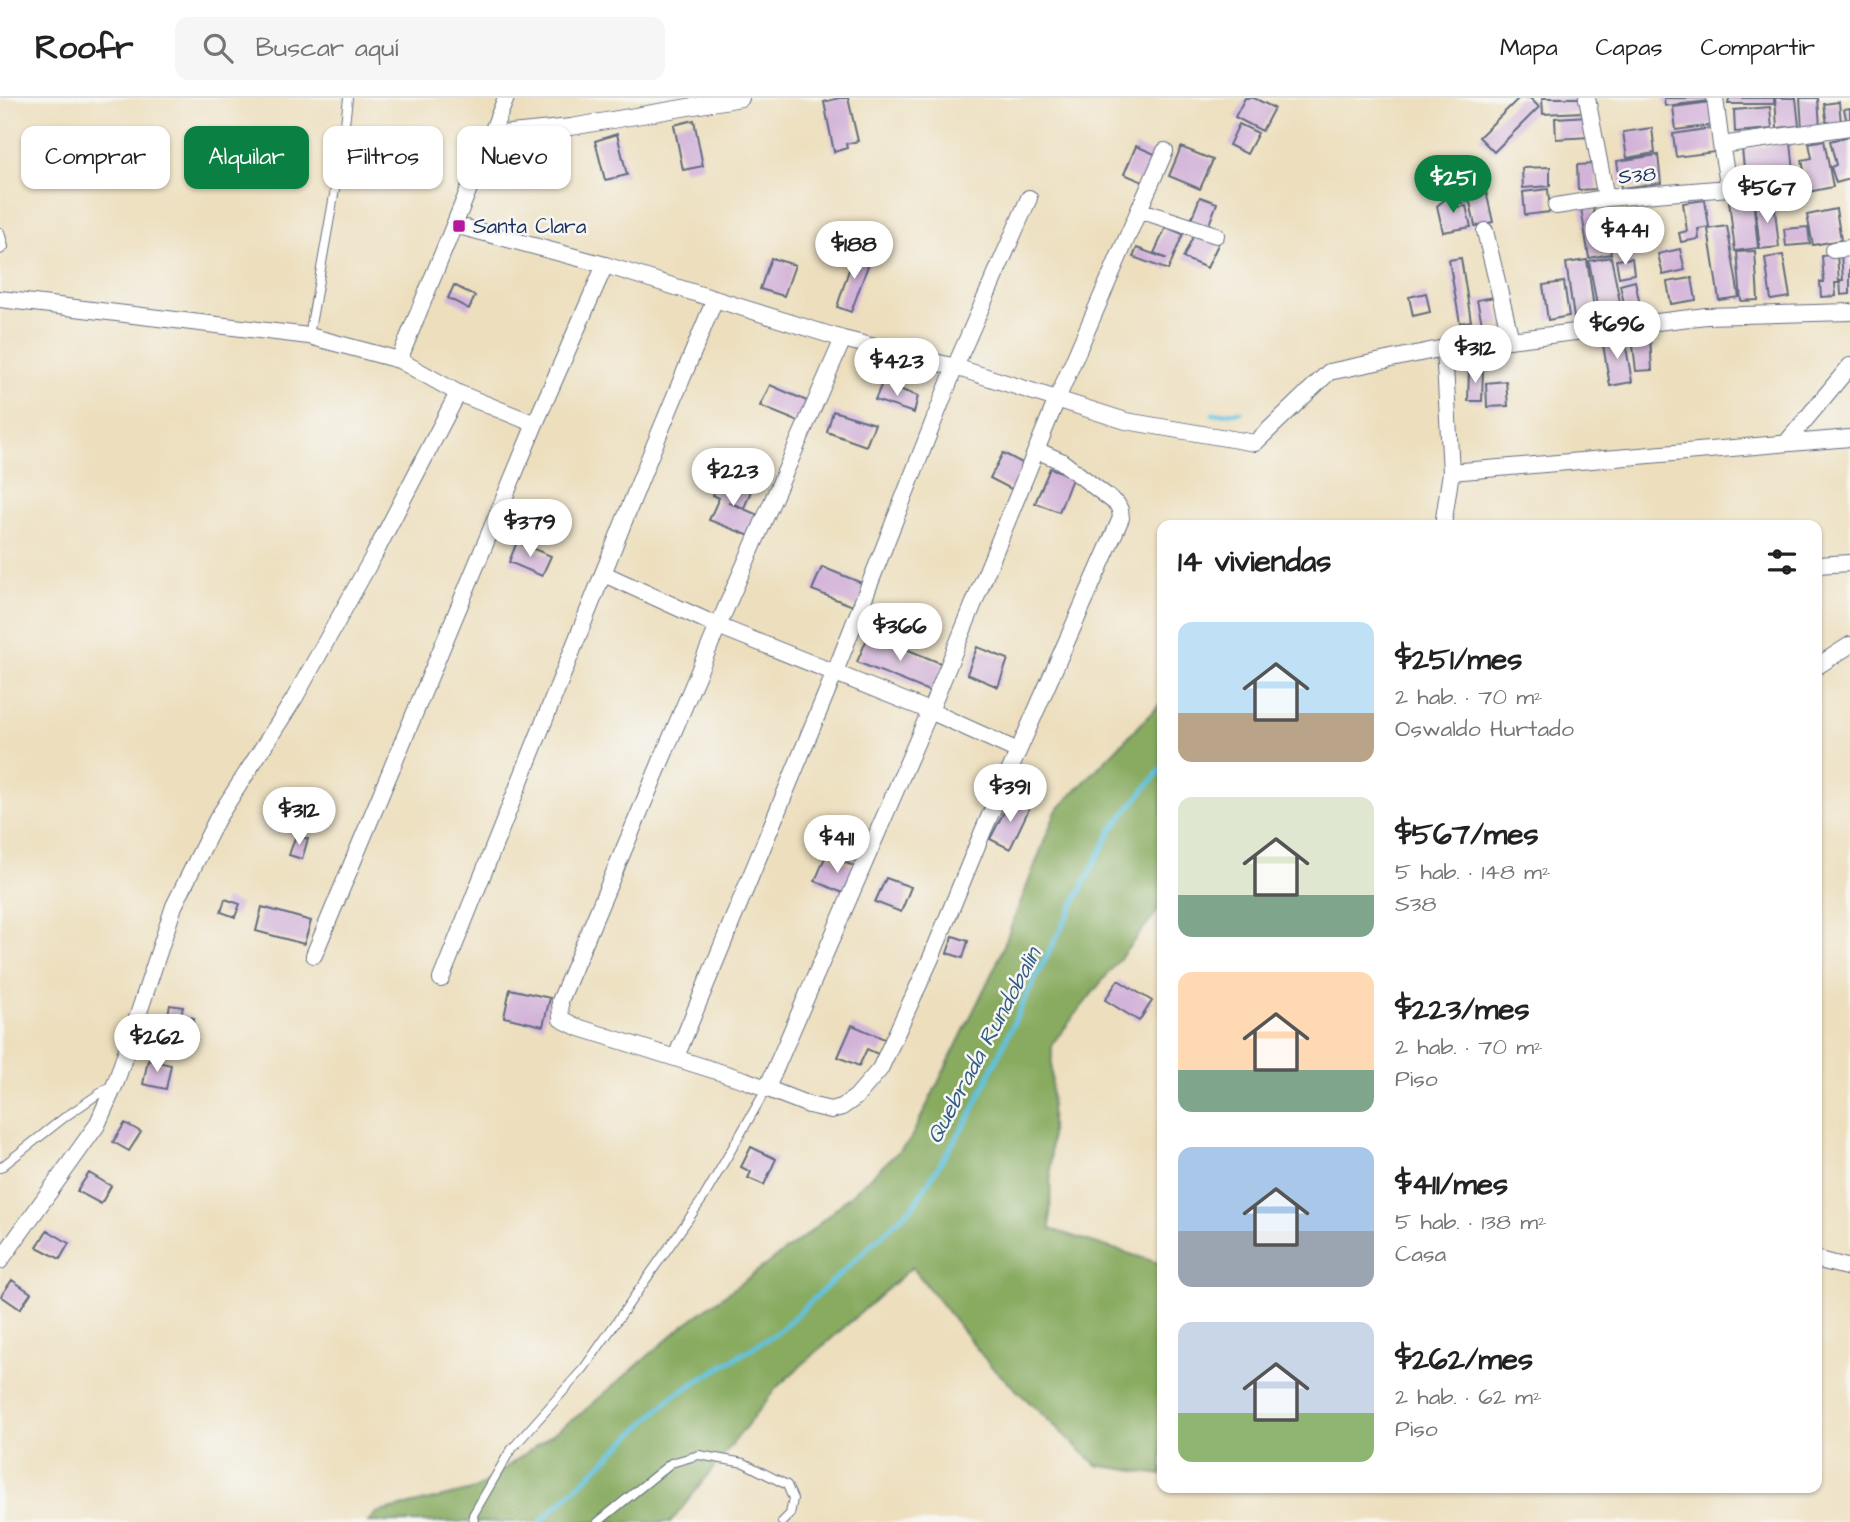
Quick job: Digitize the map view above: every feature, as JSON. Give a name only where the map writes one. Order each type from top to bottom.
[{"type":"street","points":[[495,126],[506,98]]},
{"type":"street","points":[[571,127],[741,98]]},
{"type":"street","name":"S38","points":[[1587,98],[1606,198],[1729,188],[1790,188]]},
{"type":"street","points":[[1715,98],[1729,188]]},
{"type":"street","points":[[1721,145],[1850,127]]},
{"type":"street","points":[[767,1088],[930,711],[1057,399],[1165,151]]},
{"type":"street","points":[[400,359],[469,189]]},
{"type":"street","points":[[676,1057],[835,672],[955,367],[1030,198]]},
{"type":"street","points":[[1556,206],[1606,198]]},
{"type":"street","points":[[1139,210],[1216,235]]},
{"type":"street","points":[[455,225],[605,265],[844,340],[955,367],[1126,421],[1255,443],[1329,372],[1444,348],[1706,316],[1850,313]]},
{"type":"street","points":[[1485,231],[1511,340]]},
{"type":"street","points":[[1833,250],[1850,247]]},
{"type":"street","points":[[314,955],[535,424],[605,265]]},
{"type":"street","points":[[0,299],[309,336],[400,359],[458,393],[535,424]]},
{"type":"street","points":[[441,979],[715,299]]},
{"type":"street","points":[[844,340],[718,626],[559,1001],[561,1019],[577,1027],[676,1057],[809,1105],[831,1110],[842,1107],[856,1097],[880,1069],[931,958],[1018,751],[1121,518],[1121,510],[1117,505],[1061,461],[1036,450]]},
{"type":"street","points":[[1444,348],[1451,472],[1445,520]]},
{"type":"street","points":[[1786,443],[1850,366]]},
{"type":"street","points":[[0,1261],[97,1125],[116,1082],[174,906],[217,819],[294,699],[458,393]]},
{"type":"street","points":[[1451,472],[1850,438]]},
{"type":"street","points":[[1822,565],[1850,563]]},
{"type":"street","points":[[604,574],[718,626],[930,711],[1018,751]]},
{"type":"street","points":[[1822,663],[1850,645]]},
{"type":"street","points":[[1822,1261],[1850,1268]]},
{"type":"lane","points":[[309,336],[342,150],[348,98]]},
{"type":"lane","points":[[0,232],[5,247],[0,250]]},
{"type":"lane","points":[[0,1168],[65,1116],[116,1082]]},
{"type":"lane","points":[[474,1522],[473,1516],[510,1451],[584,1368],[704,1197],[767,1088]]},
{"type":"lane","points":[[598,1522],[671,1463],[699,1455],[744,1463],[786,1485],[793,1499],[790,1514],[782,1522]]},
{"type":"green space","points":[[1157,707],[1157,910],[1052,1044],[1050,1229],[1157,1262],[1157,1474],[1096,1465],[990,1365],[912,1267],[777,1387],[671,1522],[368,1522],[376,1513],[476,1489],[583,1412],[684,1325],[808,1234],[909,1142],[997,963],[1056,811]]},
{"type":"building","points":[[848,98],[858,141],[846,144],[847,148],[834,152],[824,102]]},
{"type":"building","points":[[1245,98],[1254,98],[1274,108],[1262,131],[1235,117]]},
{"type":"building","points":[[1519,98],[1530,98],[1539,107],[1494,152],[1479,137]]},
{"type":"building","points":[[1542,98],[1582,98],[1582,112],[1543,114]]},
{"type":"building","points":[[1664,98],[1708,98],[1709,101],[1665,106]]},
{"type":"building","points":[[1729,98],[1774,98],[1774,104],[1728,104]]},
{"type":"building","points":[[1775,98],[1796,98],[1799,126],[1777,128]]},
{"type":"building","points":[[1800,98],[1818,98],[1820,127],[1802,128]]},
{"type":"building","points":[[1711,102],[1714,125],[1676,130],[1673,107]]},
{"type":"building","points":[[1839,102],[1841,123],[1827,125],[1824,104]]},
{"type":"building","points":[[1770,107],[1772,129],[1735,132],[1734,110]]},
{"type":"building","points":[[1850,108],[1850,122],[1847,123],[1844,109]]},
{"type":"building","points":[[1589,116],[1590,137],[1556,139],[1555,118]]},
{"type":"building","points":[[694,120],[703,166],[683,170],[674,125]]},
{"type":"building","points":[[1239,124],[1258,133],[1247,154],[1229,145]]},
{"type":"building","points":[[1652,128],[1655,153],[1627,158],[1623,132]]},
{"type":"building","points":[[1712,128],[1715,152],[1676,157],[1673,134]]},
{"type":"building","points":[[617,134],[627,175],[605,180],[595,141]]},
{"type":"building","points":[[1850,136],[1850,179],[1836,183],[1831,167],[1836,165],[1830,141]]},
{"type":"building","points":[[1824,140],[1833,187],[1808,192],[1802,160],[1812,158],[1809,143]]},
{"type":"building","points":[[1791,143],[1794,171],[1745,177],[1742,149]]},
{"type":"building","points":[[1136,146],[1157,155],[1145,183],[1124,174]]},
{"type":"building","points":[[1181,147],[1213,160],[1200,189],[1169,176]]},
{"type":"building","points":[[1658,155],[1661,183],[1621,188],[1617,161]]},
{"type":"building","points":[[1595,164],[1597,189],[1578,190],[1577,165]]},
{"type":"building","points":[[1480,165],[1493,222],[1475,226],[1470,202],[1460,203],[1457,188]]},
{"type":"building","points":[[1550,167],[1550,186],[1523,188],[1522,168]]},
{"type":"building","points":[[1548,189],[1550,212],[1525,215],[1523,192]]},
{"type":"building","points":[[1454,192],[1458,207],[1466,206],[1471,227],[1443,232],[1437,206]]},
{"type":"building","points":[[1200,197],[1217,203],[1208,227],[1191,220]]},
{"type":"building","points":[[1753,198],[1758,248],[1735,251],[1729,201]]},
{"type":"building","points":[[1705,200],[1709,227],[1698,229],[1699,239],[1681,242],[1679,233],[1687,231],[1683,203]]},
{"type":"building","points":[[1774,201],[1779,247],[1760,249],[1755,203]]},
{"type":"building","points":[[1581,208],[1593,208],[1598,238],[1608,236],[1611,254],[1589,258]]},
{"type":"building","points":[[1836,209],[1841,240],[1813,245],[1807,215]]},
{"type":"building","points":[[1727,226],[1739,297],[1719,300],[1708,229]]},
{"type":"building","points":[[1166,227],[1183,234],[1168,270],[1133,257],[1137,248],[1167,259],[1154,253]]},
{"type":"building","points":[[1808,227],[1810,244],[1786,246],[1784,229]]},
{"type":"building","points":[[1196,230],[1220,240],[1207,268],[1183,258]]},
{"type":"building","points":[[1680,249],[1685,270],[1663,275],[1658,254]]},
{"type":"building","points":[[855,251],[871,257],[851,312],[837,307]]},
{"type":"building","points":[[1755,251],[1758,300],[1741,301],[1737,252]]},
{"type":"building","points":[[1850,253],[1850,294],[1841,295],[1841,254]]},
{"type":"building","points":[[1837,254],[1839,283],[1835,283],[1836,296],[1821,297],[1820,282],[1824,282],[1822,256]]},
{"type":"building","points":[[1783,255],[1790,297],[1771,300],[1765,258]]},
{"type":"building","points":[[1611,257],[1621,307],[1598,311],[1589,261]]},
{"type":"building","points":[[771,258],[795,265],[784,296],[760,289]]},
{"type":"building","points":[[1461,258],[1471,321],[1460,323],[1449,260]]},
{"type":"building","points":[[1632,258],[1634,274],[1619,277],[1616,260]]},
{"type":"building","points":[[1587,260],[1595,315],[1574,318],[1566,263]]},
{"type":"building","points":[[1692,278],[1696,300],[1671,304],[1667,282]]},
{"type":"building","points":[[1635,281],[1640,305],[1625,308],[1620,285]]},
{"type":"building","points":[[1564,282],[1569,316],[1548,320],[1543,285]]},
{"type":"building","points":[[454,285],[475,296],[469,309],[448,298]]},
{"type":"building","points":[[1426,293],[1430,312],[1413,316],[1409,297]]},
{"type":"building","points":[[1495,297],[1501,324],[1483,328],[1477,300]]},
{"type":"building","points":[[1624,335],[1632,382],[1610,386],[1602,339]]},
{"type":"building","points":[[1650,336],[1652,370],[1636,371],[1632,337]]},
{"type":"building","points":[[1469,368],[1483,369],[1482,401],[1468,401]]},
{"type":"building","points":[[1506,381],[1508,406],[1487,407],[1486,383]]},
{"type":"building","points":[[882,383],[918,396],[914,413],[875,400]]},
{"type":"building","points":[[770,385],[807,401],[799,422],[760,406]]},
{"type":"building","points":[[833,411],[875,424],[866,446],[827,432]]},
{"type":"building","points":[[1003,453],[1028,466],[1015,491],[990,478]]},
{"type":"building","points":[[1050,468],[1073,476],[1059,512],[1035,503]]},
{"type":"building","points":[[721,478],[751,491],[744,508],[728,502],[758,515],[750,536],[709,520],[719,498],[713,495]]},
{"type":"building","points":[[517,542],[551,556],[542,576],[509,562]]},
{"type":"building","points":[[822,567],[867,585],[858,608],[812,590]]},
{"type":"building","points":[[869,634],[943,664],[931,692],[857,662]]},
{"type":"building","points":[[977,647],[1008,659],[998,687],[967,674]]},
{"type":"building","points":[[1010,800],[1029,809],[1010,849],[990,839]]},
{"type":"building","points":[[845,828],[872,840],[861,863],[835,852]]},
{"type":"building","points":[[296,835],[308,839],[302,859],[289,855]]},
{"type":"building","points":[[826,855],[859,868],[847,895],[815,881]]},
{"type":"building","points":[[886,878],[911,887],[901,912],[875,902]]},
{"type":"building","points":[[225,899],[240,904],[235,917],[221,912]]},
{"type":"building","points":[[262,907],[311,921],[304,944],[256,931]]},
{"type":"building","points":[[953,936],[968,941],[963,958],[947,953]]},
{"type":"building","points":[[1118,980],[1152,1001],[1139,1021],[1105,1000]]},
{"type":"building","points":[[510,989],[550,998],[543,1026],[504,1017]]},
{"type":"building","points":[[170,1005],[183,1007],[181,1015],[194,1018],[191,1030],[166,1024]]},
{"type":"building","points":[[852,1025],[887,1040],[880,1055],[867,1049],[859,1066],[838,1057]]},
{"type":"building","points":[[148,1060],[171,1065],[166,1089],[143,1084]]},
{"type":"building","points":[[125,1123],[141,1132],[129,1151],[113,1142]]},
{"type":"building","points":[[751,1147],[776,1159],[764,1185],[748,1178],[751,1172],[741,1167]]},
{"type":"building","points":[[89,1173],[111,1186],[101,1204],[77,1191]]},
{"type":"building","points":[[47,1230],[69,1243],[60,1259],[37,1247]]},
{"type":"building","points":[[12,1280],[31,1293],[20,1309],[1,1296]]},
{"type":"waterway","points":[[1213,414],[1241,412]]},
{"type":"waterway","name":"Quebrada Rundobalin","points":[[540,1522],[673,1396],[777,1333],[914,1205],[970,1116],[1023,1003],[1112,829],[1157,774]]},
{"type":"place","name":"Santa Clara","points":[[459,226]]}]
